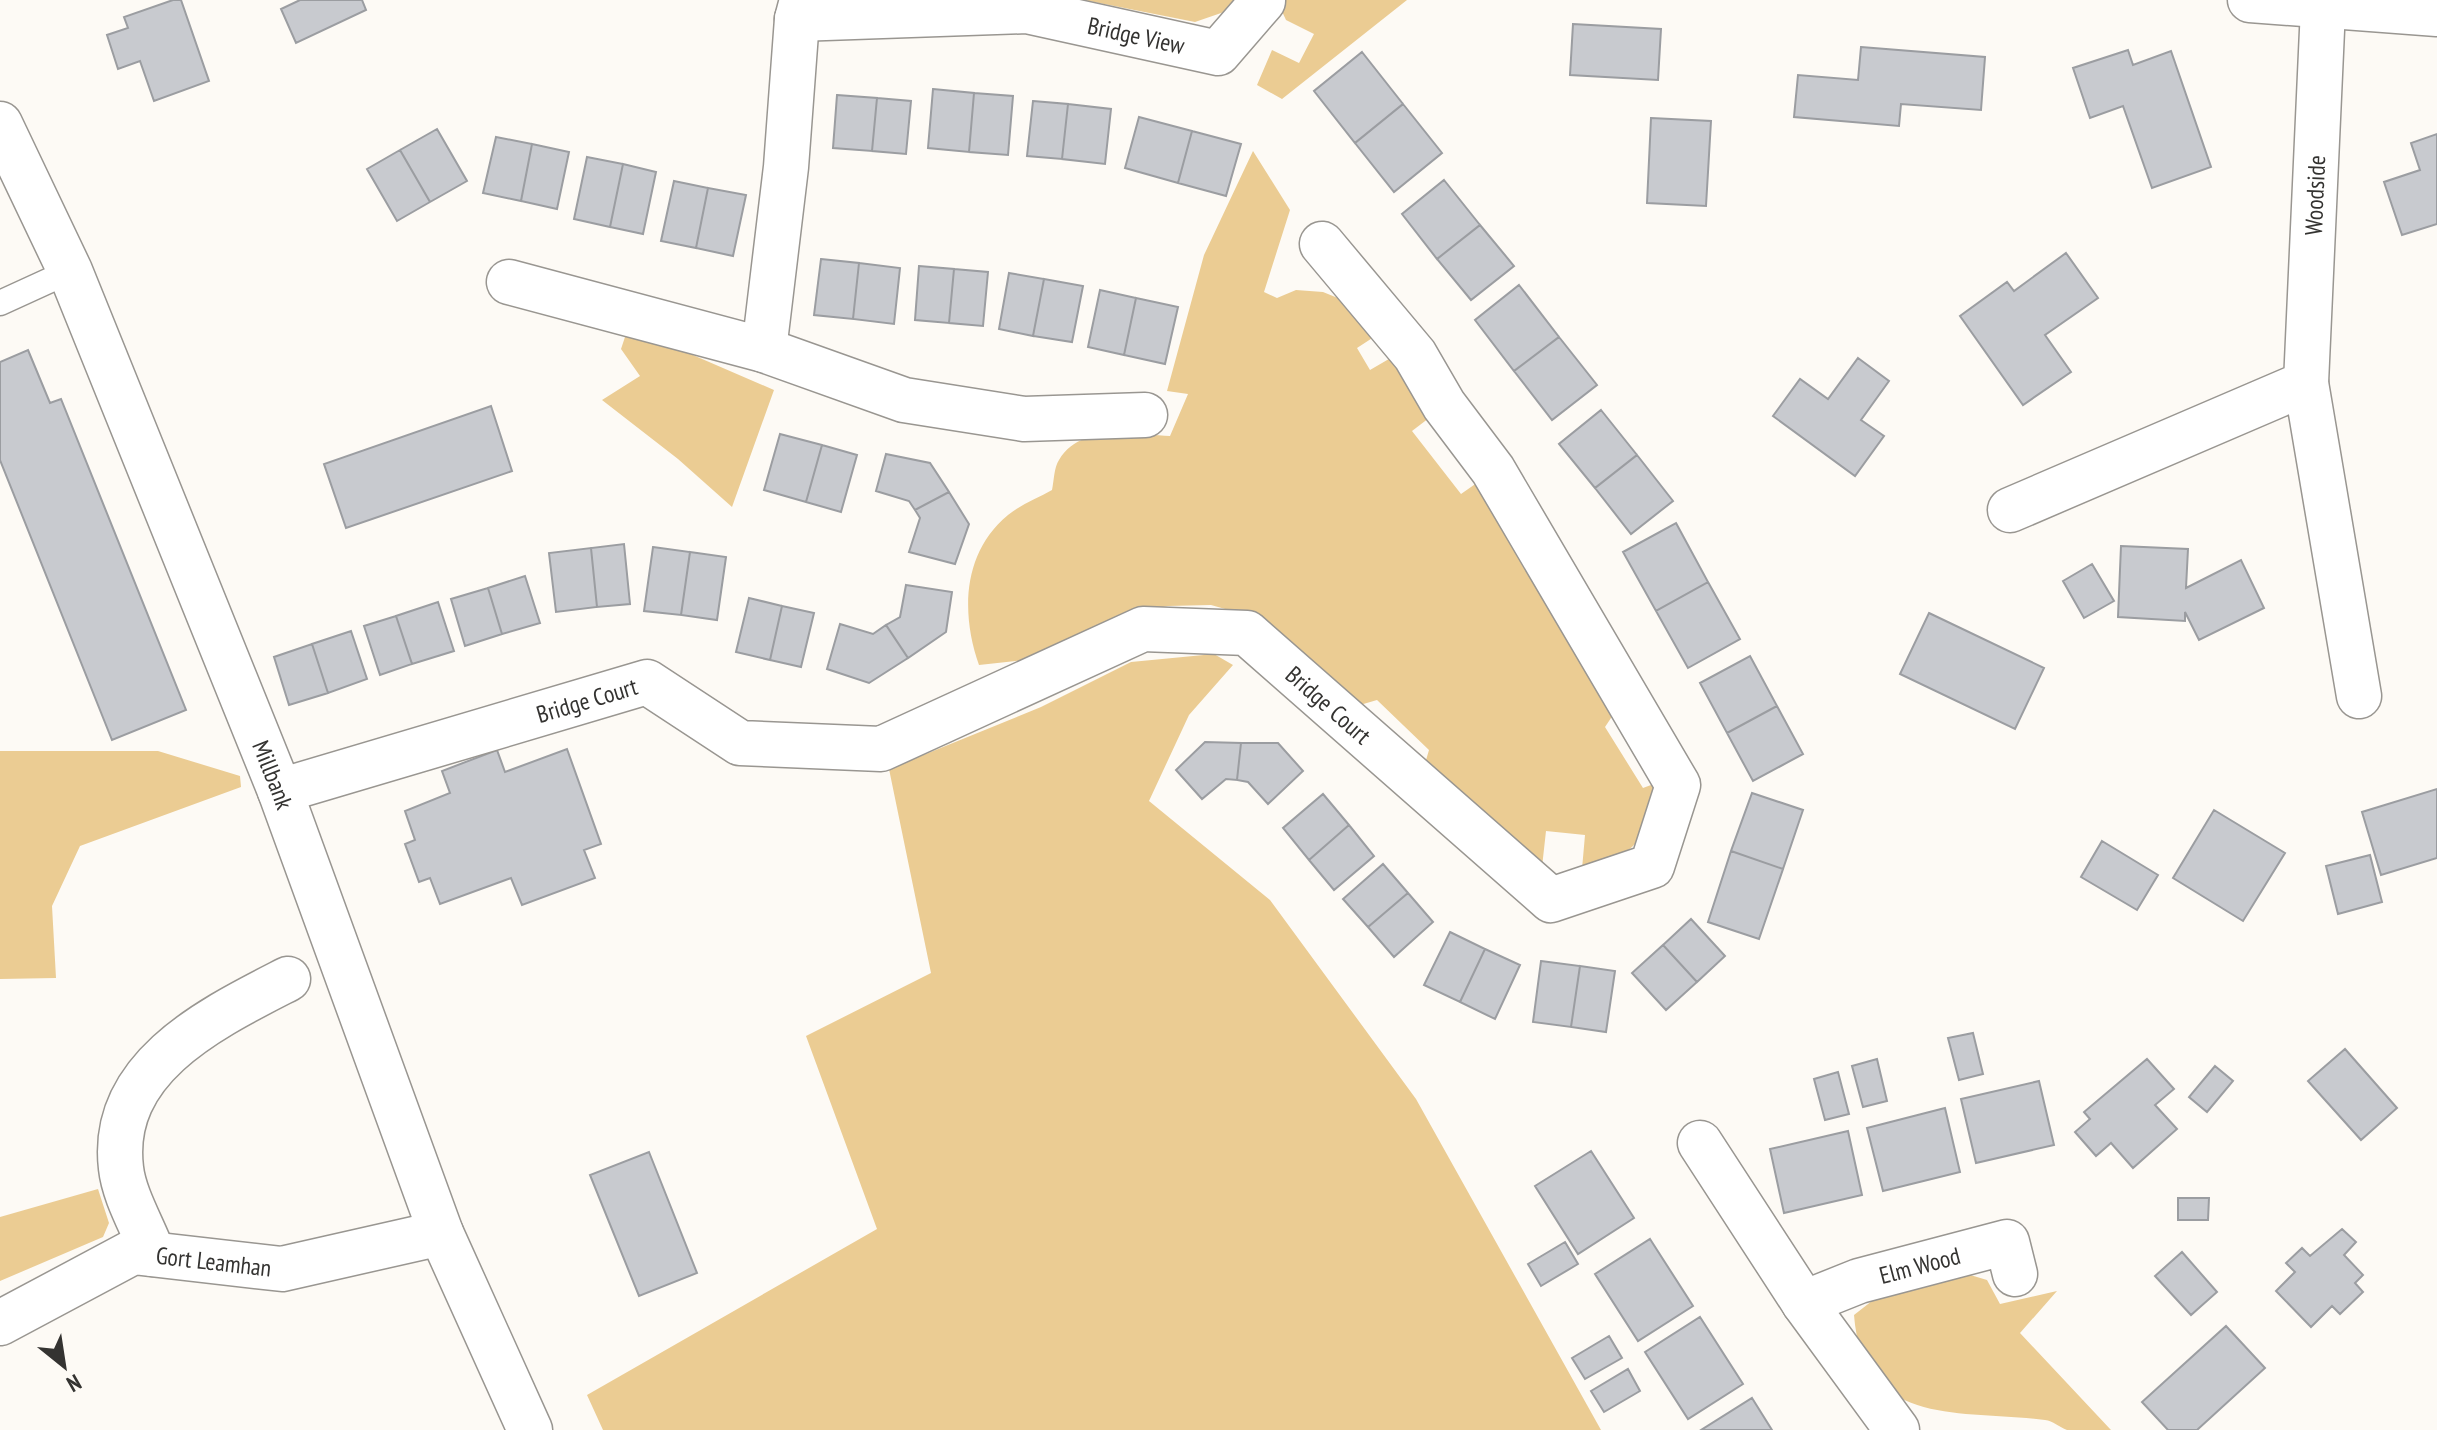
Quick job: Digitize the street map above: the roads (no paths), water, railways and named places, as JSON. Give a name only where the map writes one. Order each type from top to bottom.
[{"type":"street","points":[[2250,0],[2323,8],[2437,14]]},
{"type":"street","name":"Bridge View","points":[[764,350],[786,167],[800,9],[1027,11],[1218,53],[1263,1]]},
{"type":"street","name":"Woodside","points":[[2323,8],[2306,383],[2359,696]]},
{"type":"street","name":"Millbank","points":[[0,124],[70,271],[280,791],[441,1233],[530,1430]]},
{"type":"street","name":"Bridge Court","points":[[280,791],[647,682],[740,743],[881,749],[1143,629],[1247,633],[1551,900],[1652,866],[1678,785],[1493,470],[1444,405],[1415,355],[1322,244]]},
{"type":"street","points":[[509,282],[764,350],[904,400],[1024,419],[1145,415]]},
{"type":"street","points":[[2010,510],[2306,383]]},
{"type":"street","points":[[153,1254],[121,1170],[120,1128],[135,1088],[167,1054],[222,1013],[288,979]]},
{"type":"street","points":[[1700,1143],[1804,1303],[1897,1430]]},
{"type":"street","name":"Gort Leamhan","points":[[0,1323],[133,1252],[282,1269],[441,1233]]},
{"type":"street","name":"Elm Wood","points":[[1804,1303],[1859,1281],[2007,1242],[2015,1274]]},
{"type":"lane","points":[[0,303],[70,271]]}]
